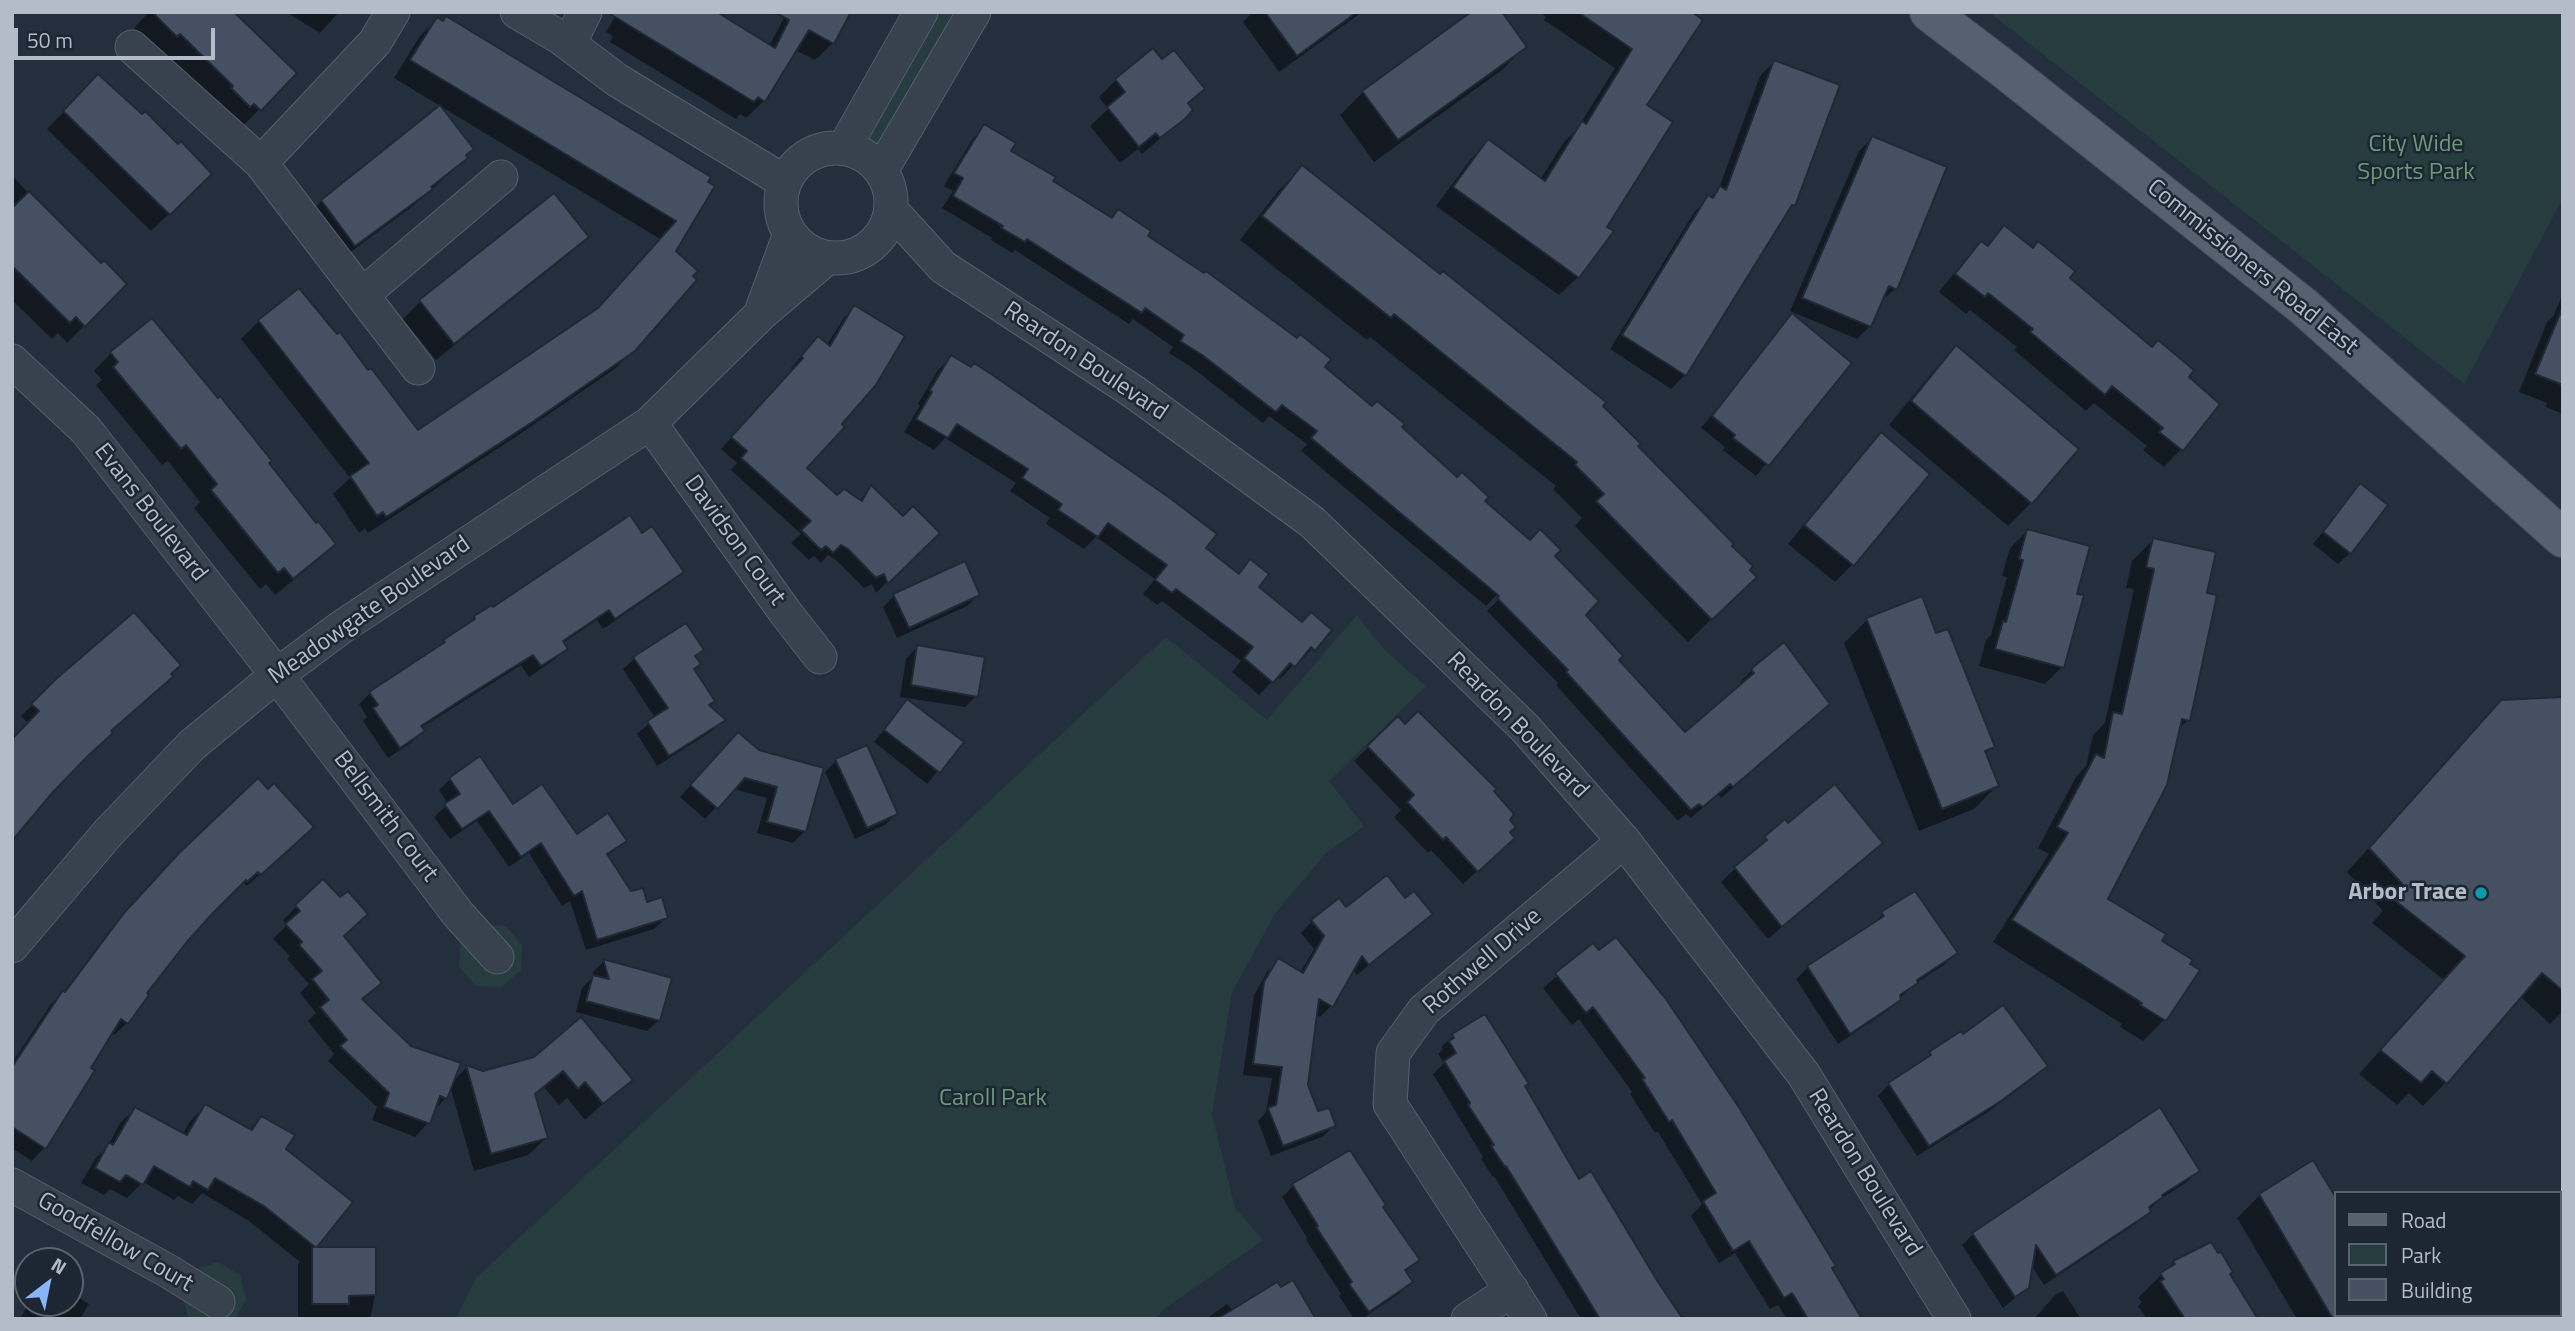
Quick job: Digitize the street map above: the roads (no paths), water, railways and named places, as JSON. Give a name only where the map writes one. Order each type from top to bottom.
[{"type":"main road","name":"Commissioners Road East","points":[[1929,12],[2004,68],[2303,306],[2563,538]]},
{"type":"street","points":[[261,163],[375,42],[393,12]]},
{"type":"street","points":[[517,12],[569,44],[617,80],[785,182]]},
{"type":"street","points":[[569,44],[584,12]]},
{"type":"street","points":[[844,148],[921,12]]},
{"type":"street","points":[[881,171],[974,12]]},
{"type":"street","points":[[132,47],[261,163],[418,368]]},
{"type":"street","points":[[844,148],[865,155],[881,171],[891,190],[892,211],[888,225],[869,249],[849,257],[828,258],[806,250],[790,234],[782,215],[781,193],[789,173],[803,158],[823,149],[844,148]]},
{"type":"street","points":[[362,295],[500,177]]},
{"type":"street","name":"Reardon Boulevard","points":[[892,211],[943,267],[1134,392],[1312,522],[1525,728],[1624,842],[1804,1075],[1954,1319]]},
{"type":"street","name":"Meadowgate Boulevard","points":[[761,314],[790,234]]},
{"type":"street","name":"Reardon Boulevard","points":[[869,249],[902,254],[943,267]]},
{"type":"street","name":"Meadowgate Boulevard","points":[[12,946],[108,834],[191,746],[277,675],[343,626],[650,424],[761,314],[828,258]]},
{"type":"street","name":"Evans Boulevard","points":[[12,361],[86,430],[277,675]]},
{"type":"street","name":"Davidson Court","points":[[650,424],[820,657]]},
{"type":"street","name":"Bellsmith Court","points":[[277,675],[458,914],[497,957]]},
{"type":"street","name":"Rothwell Drive","points":[[1530,1319],[1390,1104],[1393,1053],[1424,1010],[1624,842]]},
{"type":"street","name":"Goodfellow Court","points":[[12,1185],[218,1302]]},
{"type":"street","points":[[1468,1319],[1512,1290]]},
{"type":"place","name":"Arbor Trace","points":[[2481,893]]},
{"type":"park label","name":"City Wide Sports Park","points":[[2416,159]]},
{"type":"park label","name":"Caroll Park","points":[[993,1099]]}]
